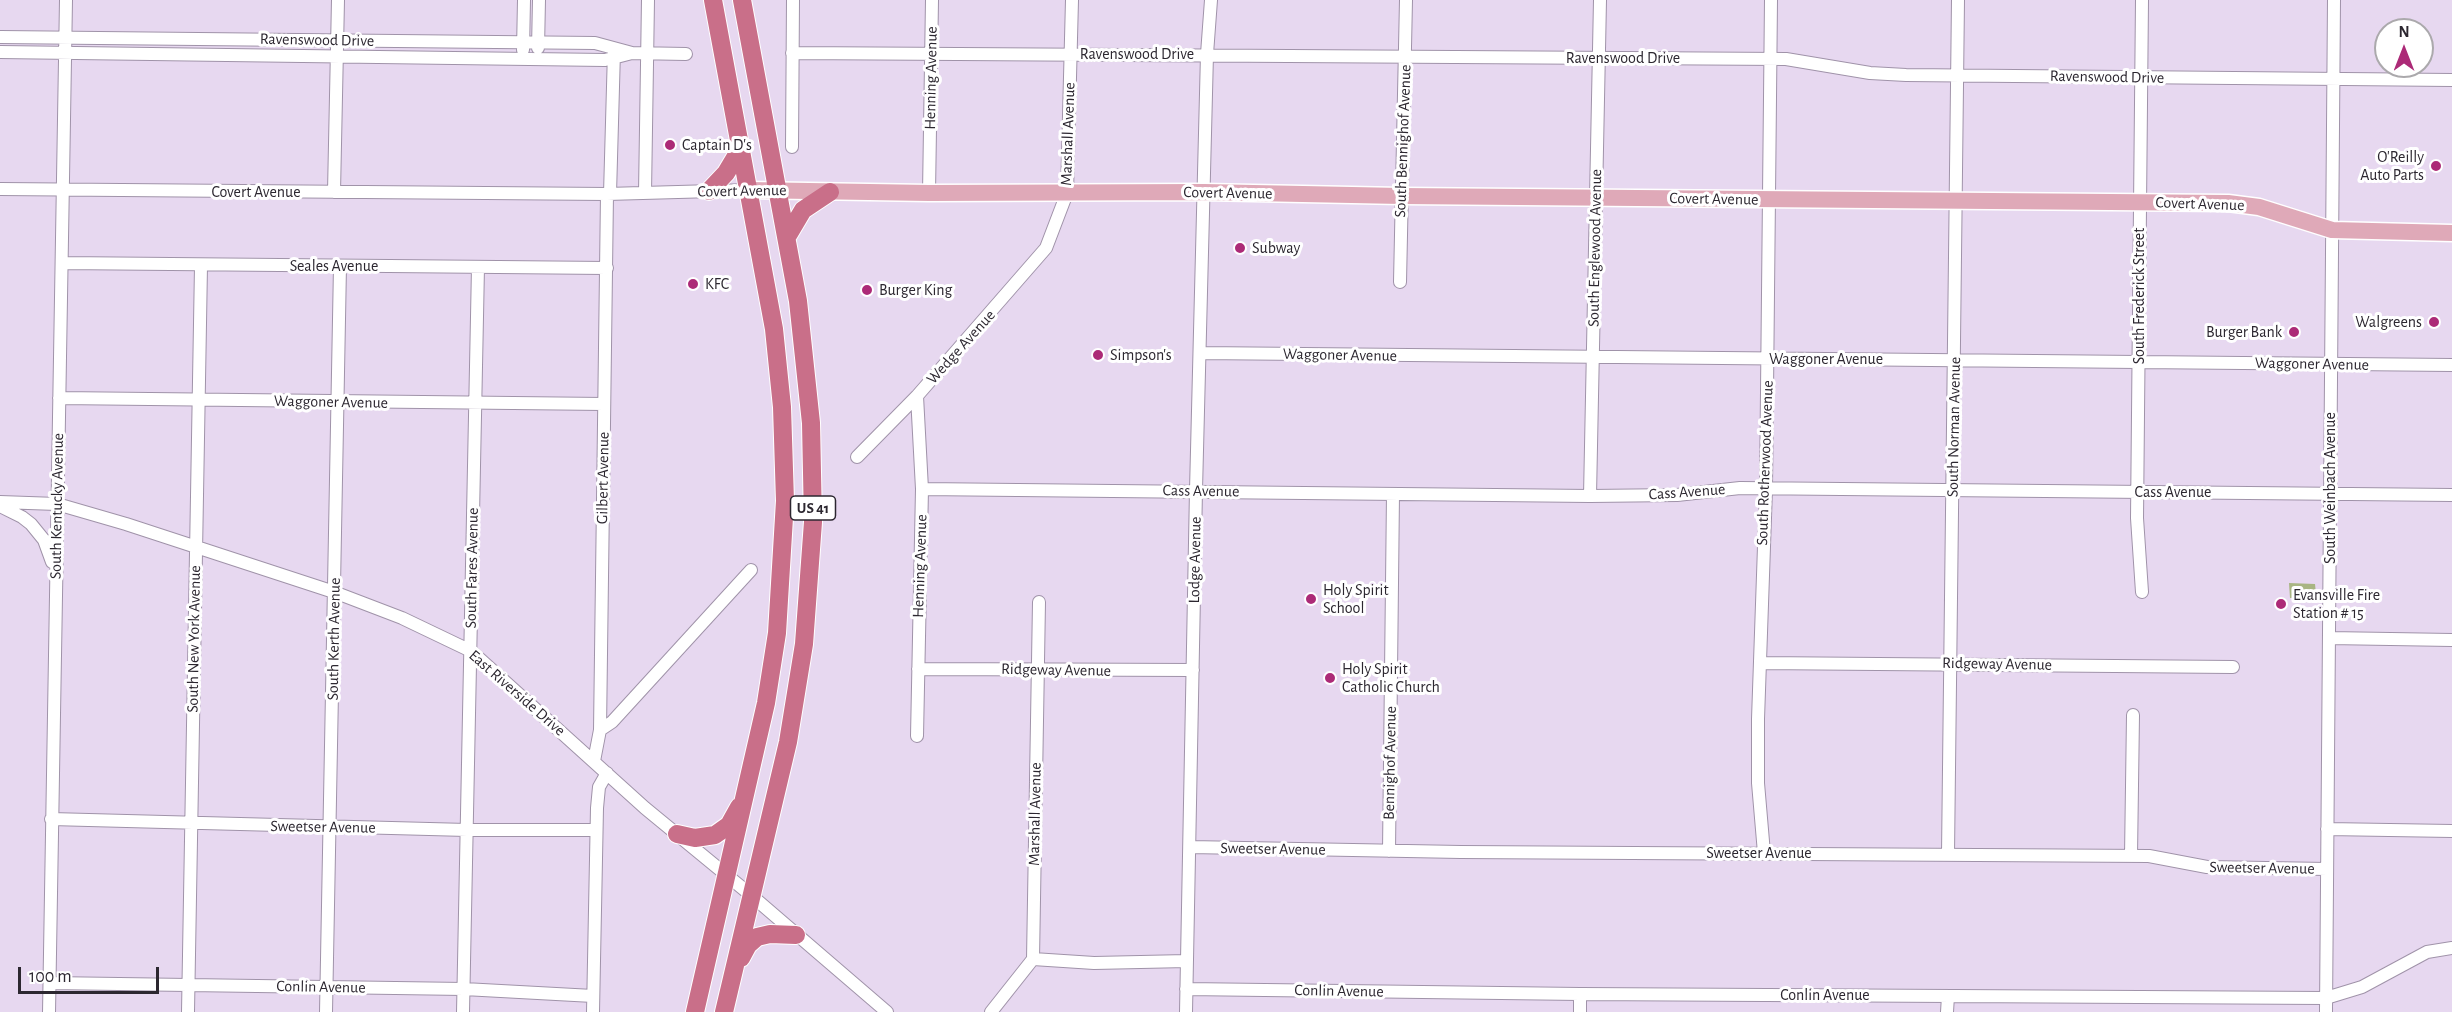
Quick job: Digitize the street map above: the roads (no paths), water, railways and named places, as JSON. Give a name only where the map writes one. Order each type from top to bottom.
[{"type":"highway","name":"US 41","points":[[695,1012],[751,778],[766,704],[777,633],[785,501],[777,357],[749,190],[713,0]]},
{"type":"highway","name":"US 41","points":[[724,1012],[794,709],[811,566],[811,423],[804,347],[787,237],[742,0]]},
{"type":"highway","points":[[709,191],[726,173],[741,148]]},
{"type":"highway","points":[[787,237],[803,210],[830,192]]},
{"type":"highway","points":[[677,834],[703,838],[726,828],[735,815],[751,778]]},
{"type":"highway","points":[[728,993],[743,953],[753,940],[770,934],[796,935]]},
{"type":"main road","name":"Covert Avenue","points":[[749,190],[929,193],[1204,192],[1401,196],[2140,202],[2249,205],[2332,230],[2452,233]]},
{"type":"street","name":"South Kentucky Avenue","points":[[49,1012],[66,0]]},
{"type":"street","points":[[334,192],[338,0]]},
{"type":"street","points":[[522,58],[524,0]]},
{"type":"street","points":[[538,59],[539,0]]},
{"type":"street","points":[[645,193],[648,0]]},
{"type":"street","points":[[792,147],[793,0]]},
{"type":"street","name":"Henning Avenue","points":[[929,193],[932,0]]},
{"type":"street","name":"Marshall Avenue","points":[[1055,230],[1067,193],[1072,0]]},
{"type":"street","name":"Lodge Avenue","points":[[1186,1012],[1196,490],[1207,54],[1211,0]]},
{"type":"street","name":"South Bennighof Avenue","points":[[1400,282],[1406,0]]},
{"type":"street","name":"South Englewood Avenue","points":[[1590,496],[1600,0]]},
{"type":"street","name":"South Rotherwood Avenue","points":[[1764,853],[1758,783],[1766,489],[1771,0]]},
{"type":"street","name":"South Norman Avenue","points":[[1948,854],[1958,0]]},
{"type":"street","name":"South Frederick Street","points":[[2142,0],[2137,492],[2137,535],[2142,592]]},
{"type":"street","name":"South Weinbach Avenue","points":[[2326,1012],[2334,0]]},
{"type":"street","name":"Ravenswood Drive","points":[[0,37],[599,43],[614,53]]},
{"type":"street","name":"Ravenswood Drive","points":[[0,52],[538,59],[614,53],[686,54]]},
{"type":"street","name":"Gilbert Avenue","points":[[594,761],[600,730],[604,404],[614,53]]},
{"type":"street","name":"Ravenswood Drive","points":[[792,53],[1770,59],[1814,62],[1885,74],[2452,80]]},
{"type":"street","name":"Covert Avenue","points":[[0,189],[609,194],[749,190]]},
{"type":"street","name":"Wedge Avenue","points":[[857,457],[917,396],[942,364],[1035,264],[1055,230]]},
{"type":"street","name":"Seales Avenue","points":[[62,263],[607,268]]},
{"type":"street","name":"South New York Avenue","points":[[188,1012],[201,266]]},
{"type":"street","name":"South Kerth Avenue","points":[[326,1012],[340,266]]},
{"type":"street","name":"South Fares Avenue","points":[[463,1012],[478,267]]},
{"type":"street","name":"Waggoner Avenue","points":[[1200,353],[2452,366]]},
{"type":"street","name":"Henning Avenue","points":[[917,396],[922,489],[917,736]]},
{"type":"street","name":"Waggoner Avenue","points":[[59,398],[604,404]]},
{"type":"street","name":"Cass Avenue","points":[[922,489],[1196,490],[1590,496],[1677,495],[1729,489],[2330,492],[2452,495]]},
{"type":"street","name":"Bennighof Avenue","points":[[1389,851],[1393,494]]},
{"type":"street","name":"East Riverside Drive","points":[[0,502],[57,504],[196,547],[334,592],[402,618],[471,651],[677,834],[728,875],[886,1012]]},
{"type":"street","points":[[0,506],[22,517],[38,532],[49,552],[56,574]]},
{"type":"street","points":[[600,730],[617,716],[751,570]]},
{"type":"street","name":"Marshall Avenue","points":[[1033,959],[1039,602]]},
{"type":"street","points":[[2329,638],[2452,639]]},
{"type":"street","name":"Ridgeway Avenue","points":[[1760,663],[2233,666]]},
{"type":"street","name":"Ridgeway Avenue","points":[[918,669],[1193,670]]},
{"type":"street","points":[[2131,856],[2133,715]]},
{"type":"street","points":[[592,1012],[598,796],[607,773]]},
{"type":"street","name":"Sweetser Avenue","points":[[51,819],[467,830],[596,830]]},
{"type":"street","points":[[2328,829],[2452,831]]},
{"type":"street","name":"Sweetser Avenue","points":[[1190,847],[1389,851],[2131,856],[2165,858],[2207,867],[2327,869]]},
{"type":"street","name":"Conlin Avenue","points":[[1186,989],[1580,994],[2326,998],[2362,987],[2427,952],[2452,948]]},
{"type":"street","points":[[991,1012],[1033,959],[1094,963],[1187,961]]},
{"type":"street","name":"Conlin Avenue","points":[[50,983],[464,990],[593,996]]},
{"type":"street","points":[[1580,994],[1580,1012]]},
{"type":"street","points":[[1947,1012],[1948,996]]},
{"type":"place","name":"Captain D's","points":[[670,145]]},
{"type":"place","name":"O'Reilly Auto Parts","points":[[2436,166]]},
{"type":"place","name":"Subway","points":[[1240,248]]},
{"type":"place","name":"KFC","points":[[693,284]]},
{"type":"place","name":"Burger King","points":[[867,290]]},
{"type":"place","name":"Walgreens","points":[[2434,322]]},
{"type":"place","name":"Burger Bank","points":[[2294,332]]},
{"type":"place","name":"Simpson's","points":[[1098,355]]},
{"type":"place","name":"Holy Spirit School","points":[[1311,599]]},
{"type":"place","name":"Evansville Fire Station # 15","points":[[2281,604]]},
{"type":"place","name":"Holy Spirit Catholic Church","points":[[1330,678]]}]
